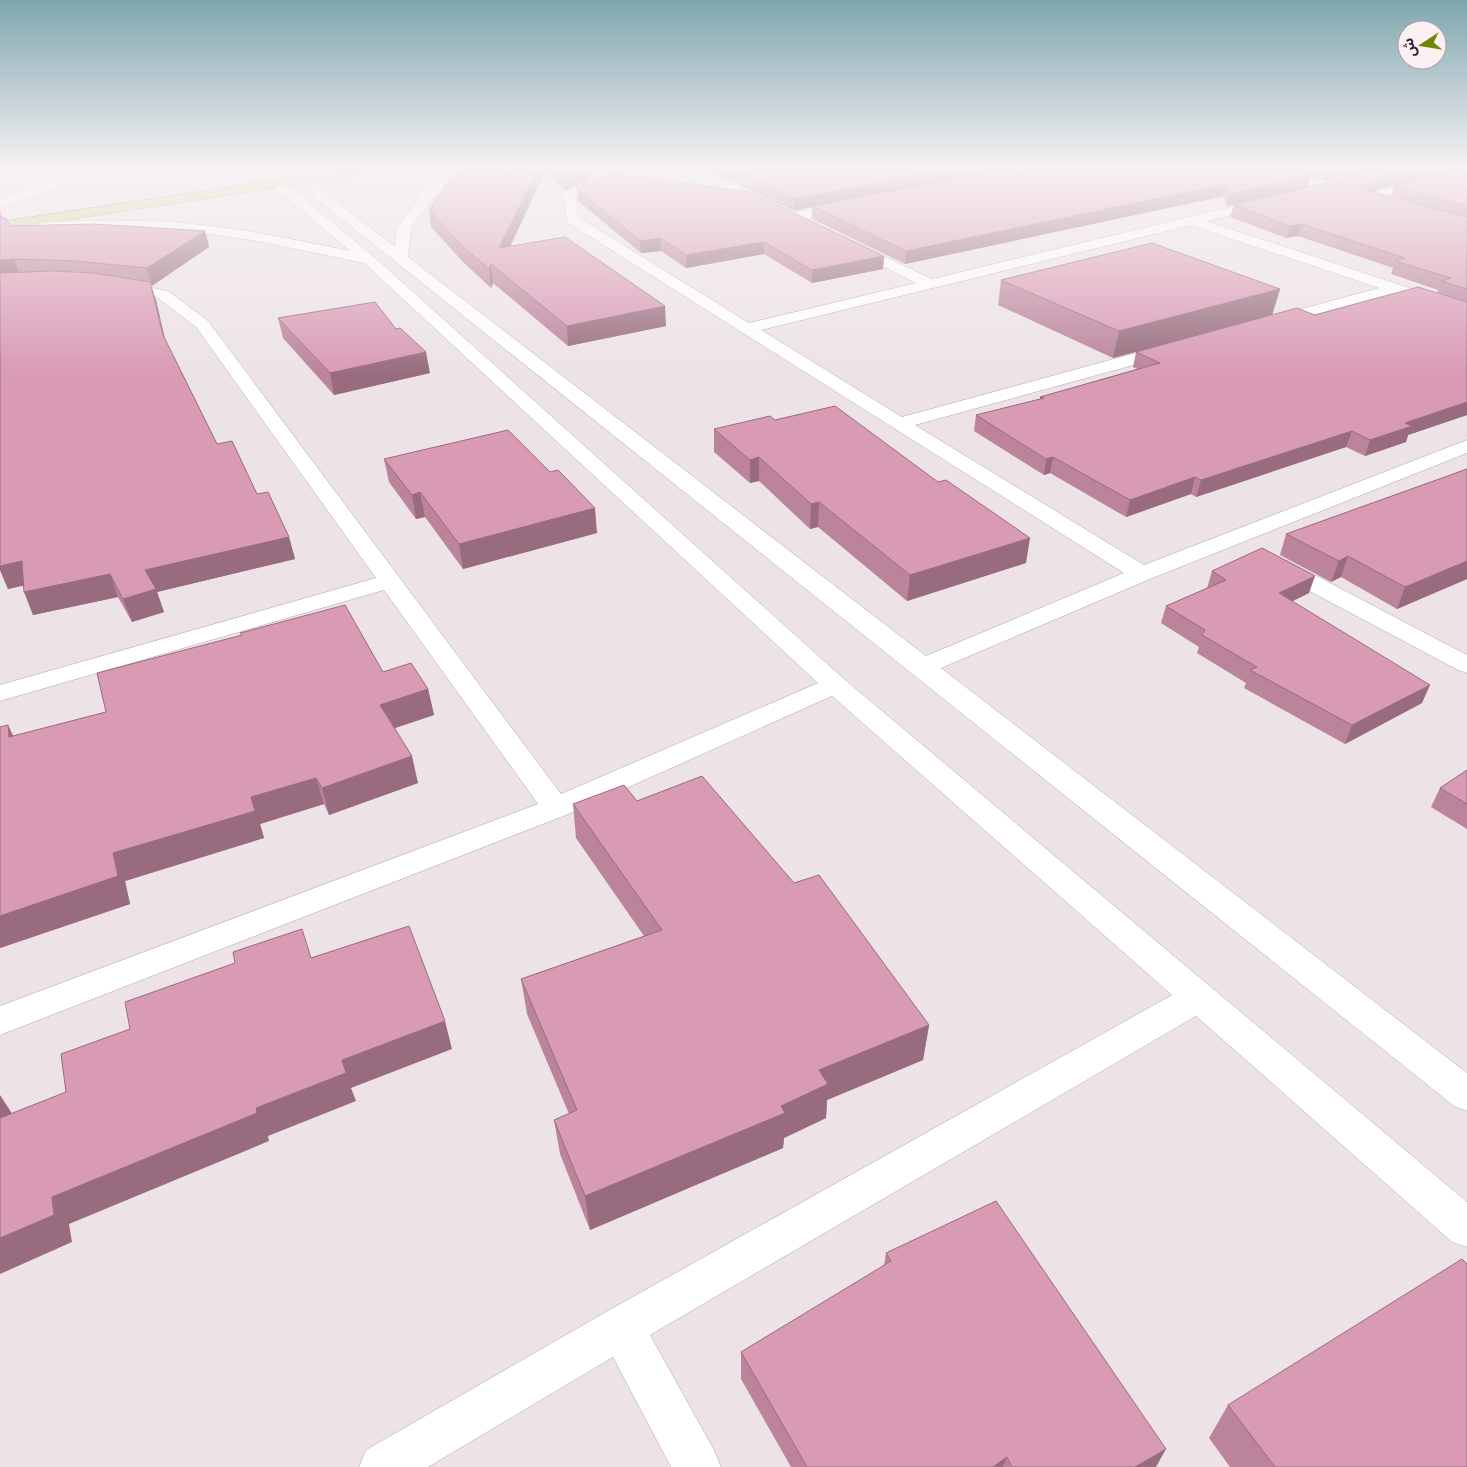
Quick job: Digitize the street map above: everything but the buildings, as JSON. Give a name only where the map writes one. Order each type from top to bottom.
[{"type":"street","points":[[255,237],[297,244],[369,260]]},
{"type":"street","points":[[342,237],[835,685],[1467,1228]]},
{"type":"street","points":[[374,237],[1467,1095]]},
{"type":"street","points":[[401,258],[403,237]]},
{"type":"street","points":[[602,237],[1142,574]]},
{"type":"street","points":[[748,328],[1125,237]]},
{"type":"street","points":[[1243,237],[1467,312]]},
{"type":"street","points":[[836,238],[932,284]]},
{"type":"street","points":[[98,284],[163,294],[202,324],[556,808]]},
{"type":"street","points":[[1252,327],[1396,288]]},
{"type":"street","points":[[900,423],[1186,345]]},
{"type":"street","points":[[922,667],[1142,574],[1467,446]]},
{"type":"street","points":[[1230,540],[1467,664]]},
{"type":"street","points":[[0,693],[390,582]]},
{"type":"street","points":[[0,1021],[556,808],[835,685]]},
{"type":"street","points":[[383,1467],[621,1327],[1199,997]]},
{"type":"street","points":[[621,1327],[697,1467]]}]
